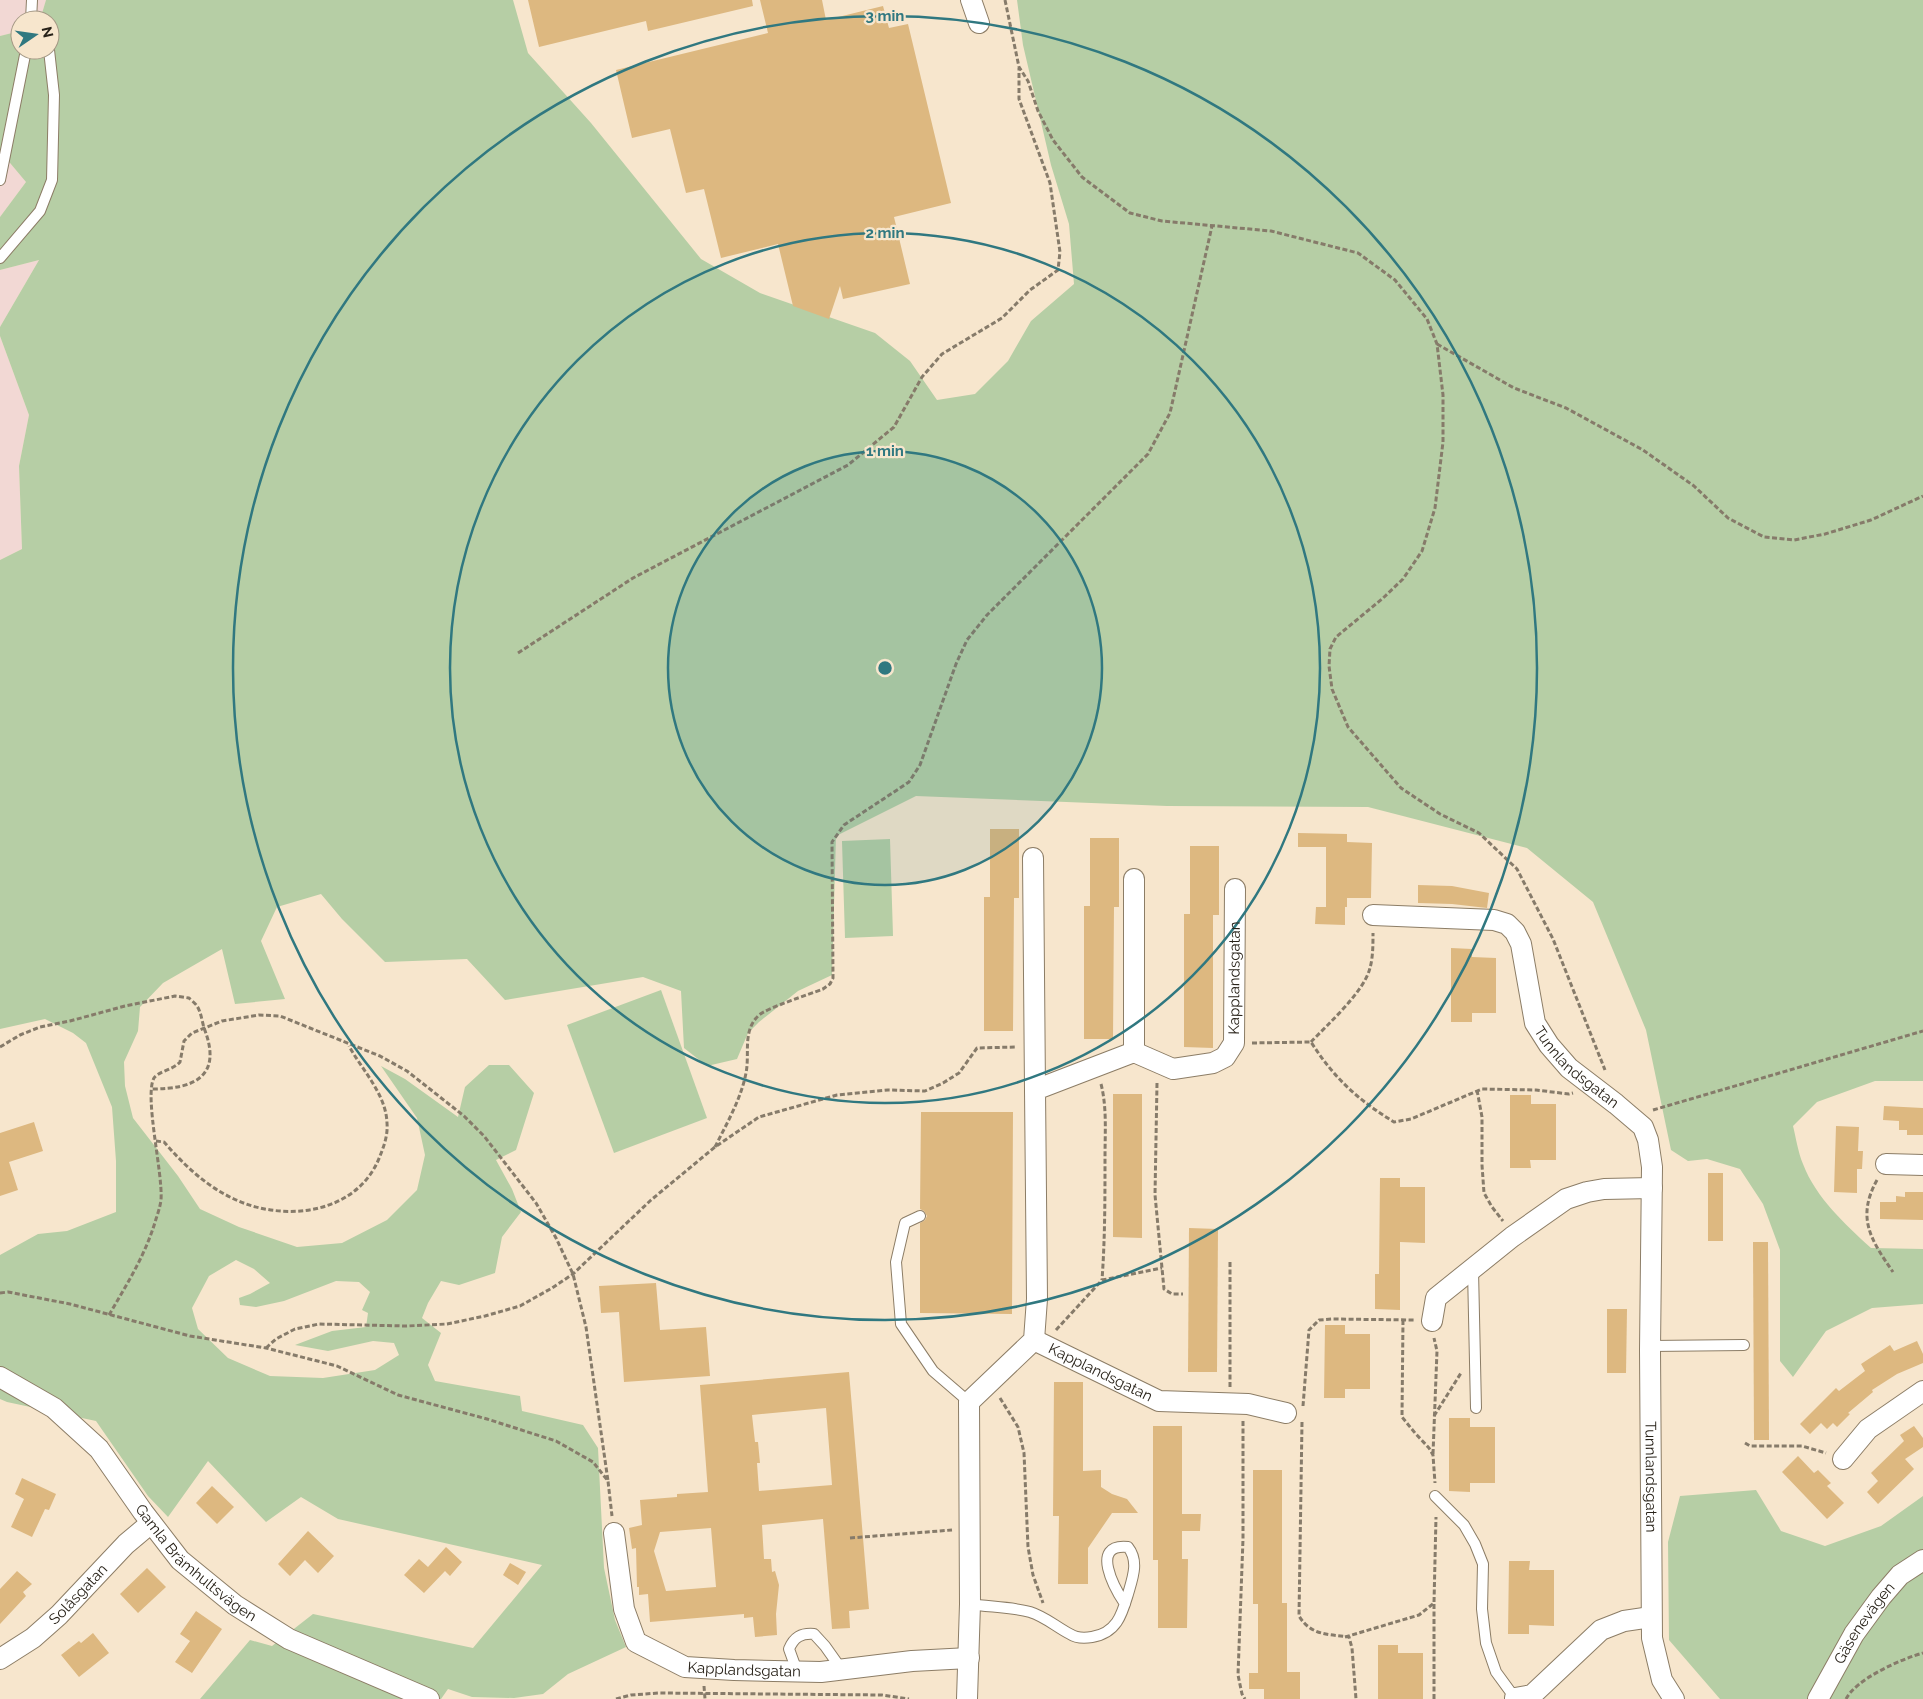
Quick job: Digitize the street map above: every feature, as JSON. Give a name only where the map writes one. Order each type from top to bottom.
[{"type":"street","points":[[971,0],[979,23]]},
{"type":"street","name":"Kapplandsgatan","points":[[1033,858],[1038,1342]]},
{"type":"street","points":[[1035,1090],[1134,1052],[1134,879]]},
{"type":"street","name":"Kapplandsgatan","points":[[1134,1052],[1173,1069],[1213,1064],[1225,1058],[1234,1043],[1235,889]]},
{"type":"street","name":"Tunnlandsgatan","points":[[1373,914],[1494,920],[1507,924],[1515,932],[1521,944],[1535,1023],[1549,1045],[1564,1062],[1598,1079],[1643,1127],[1648,1140],[1652,1167],[1650,1346],[1652,1638],[1662,1680],[1674,1699]]},
{"type":"street","points":[[1886,1164],[1923,1164]]},
{"type":"street","points":[[1432,1321],[1436,1298],[1515,1235],[1566,1199],[1604,1189],[1652,1188]]},
{"type":"street","name":"Kapplandsgatan","points":[[969,1402],[1038,1342]]},
{"type":"street","name":"Kapplandsgatan","points":[[1038,1342],[1159,1401],[1248,1404],[1286,1413]]},
{"type":"street","name":"Gamla Brämhultsvägen","points":[[0,1377],[54,1408],[99,1449],[151,1523],[180,1560],[235,1605],[289,1639],[429,1699]]},
{"type":"street","points":[[1843,1459],[1868,1429],[1923,1391]]},
{"type":"street","points":[[967,1699],[970,1604],[969,1402]]},
{"type":"street","name":"Solåsgatan","points":[[0,1659],[33,1638],[59,1615],[126,1544],[151,1523]]},
{"type":"street","name":"Kapplandsgatan","points":[[614,1533],[624,1608],[636,1642],[685,1667],[821,1672],[912,1661],[969,1658]]},
{"type":"street","name":"Gäsenevägen","points":[[1818,1699],[1854,1634],[1900,1575],[1923,1560]]},
{"type":"street","points":[[1515,1698],[1532,1695],[1601,1630],[1624,1621],[1651,1616]]},
{"type":"lane","points":[[0,180],[24,60]]},
{"type":"lane","points":[[0,258],[40,211],[52,180],[54,95],[49,60]]},
{"type":"lane","points":[[920,1216],[906,1223],[896,1262],[900,1324],[933,1371],[969,1402]]},
{"type":"lane","points":[[1473,1270],[1476,1408]]},
{"type":"lane","points":[[1650,1346],[1744,1345]]},
{"type":"lane","points":[[1435,1496],[1464,1525],[1475,1544],[1483,1564],[1482,1610],[1486,1642],[1496,1672],[1515,1698]]},
{"type":"lane","points":[[970,1604],[1030,1612],[1048,1619],[1072,1636],[1086,1638],[1100,1636],[1112,1629],[1122,1617],[1134,1566],[1133,1554],[1128,1547],[1121,1546],[1109,1552],[1106,1560],[1116,1590],[1125,1604]]},
{"type":"lane","points":[[798,1671],[789,1649],[792,1641],[804,1634],[814,1634],[842,1670]]},
{"type":"path","points":[[518,653],[633,578],[848,465],[894,426],[922,377],[942,354],[1002,318],[1030,290],[1058,270],[1060,252],[1050,183],[1019,99],[1019,67],[1004,0]]},
{"type":"path","points":[[1019,67],[1028,81],[1038,111],[1053,140],[1082,177],[1130,214],[1162,222],[1271,231],[1358,254],[1395,280],[1426,320],[1437,344],[1443,395],[1443,442],[1434,508],[1422,551],[1403,579],[1336,637],[1330,649],[1329,666],[1332,689],[1348,727],[1400,788],[1440,814],[1479,832],[1517,869],[1553,939],[1598,1079],[1583,1090],[1569,1094],[1536,1090],[1482,1088],[1411,1119],[1394,1122],[1351,1091],[1326,1065],[1311,1042]]},
{"type":"path","points":[[715,1147],[739,1098],[744,1081],[750,1025],[760,1014],[823,989],[834,978],[832,842],[844,825],[909,782],[920,765],[956,664],[967,640],[987,615],[1148,454],[1170,413],[1212,226]]},
{"type":"path","points":[[1437,344],[1514,388],[1566,408],[1644,450],[1694,486],[1728,518],[1764,537],[1794,540],[1825,534],[1871,520],[1923,496]]},
{"type":"path","points":[[1234,1043],[1311,1042],[1346,1005],[1361,986],[1370,970],[1373,914]]},
{"type":"path","points":[[0,1047],[20,1035],[40,1027],[175,996],[189,998],[197,1006],[210,1046],[208,1068],[199,1078],[184,1087],[152,1089]]},
{"type":"path","points":[[109,1315],[150,1241],[161,1202],[161,1172],[151,1099],[152,1089],[154,1079],[180,1062],[186,1037],[222,1021],[258,1015],[280,1016],[380,1056],[407,1071],[464,1116],[484,1136],[536,1203],[556,1238],[573,1274],[586,1327],[614,1533]]},
{"type":"path","points":[[1632,1116],[1923,1031]]},
{"type":"path","points":[[156,1141],[164,1142],[194,1173],[218,1191],[256,1207],[298,1211],[315,1210],[334,1204],[351,1195],[371,1176],[386,1138],[387,1123],[378,1092],[348,1044]]},
{"type":"path","points":[[266,1348],[276,1340],[295,1330],[319,1324],[415,1326],[447,1324],[520,1306],[573,1274],[651,1200],[715,1147],[759,1117],[837,1095],[888,1090],[925,1090],[943,1083],[959,1073],[977,1048],[1034,1047]]},
{"type":"path","points":[[1157,1062],[1155,1195],[1164,1289],[1172,1294],[1183,1294]]},
{"type":"path","points":[[1094,1067],[1104,1095],[1105,1114],[1105,1222],[1102,1280]]},
{"type":"path","points":[[1477,1090],[1482,1116],[1484,1193],[1492,1207],[1515,1235]]},
{"type":"path","points":[[1886,1164],[1870,1192],[1867,1212],[1869,1233],[1893,1272]]},
{"type":"path","points":[[1230,1262],[1230,1404],[1242,1415],[1244,1425],[1243,1539],[1238,1661],[1239,1681],[1245,1699]]},
{"type":"path","points":[[1038,1342],[1102,1280],[1162,1268]]},
{"type":"path","points":[[0,1293],[8,1292],[70,1304],[190,1336],[266,1348],[337,1366],[398,1395],[556,1440],[593,1462],[608,1480]]},
{"type":"path","points":[[1356,1699],[1352,1648],[1349,1637],[1320,1634],[1304,1624],[1299,1616],[1302,1414],[1309,1330],[1319,1320],[1432,1321],[1437,1351],[1433,1455],[1435,1496],[1434,1699]]},
{"type":"path","points":[[1403,1320],[1402,1417],[1430,1448],[1433,1455]]},
{"type":"path","points":[[1434,1416],[1475,1351]]},
{"type":"path","points":[[989,1383],[1008,1409],[1018,1427],[1024,1453],[1028,1547],[1033,1575],[1048,1619]]},
{"type":"path","points":[[1745,1443],[1750,1446],[1802,1446],[1843,1459]]},
{"type":"path","points":[[850,1538],[921,1531],[970,1529]]},
{"type":"path","points":[[1345,1637],[1419,1615],[1434,1603]]},
{"type":"path","points":[[1846,1699],[1849,1692],[1874,1673],[1923,1653]]},
{"type":"path","points":[[616,1699],[631,1695],[659,1694],[882,1695],[909,1699]]},
{"type":"path","points":[[876,1699],[882,1695]]},
{"type":"shaded area","points":[[0,0],[46,0],[43,10],[10,10],[10,34],[0,36]]},
{"type":"shaded area","points":[[0,151],[26,182],[0,217]]},
{"type":"shaded area","points":[[39,260],[0,327],[0,270]]},
{"type":"shaded area","points":[[0,336],[29,415],[19,466],[22,549],[0,560]]},
{"type":"green space","points":[[46,0],[513,0],[528,53],[591,123],[701,259],[760,293],[875,333],[910,361],[937,400],[975,394],[1008,361],[1031,321],[1074,284],[1069,224],[1051,165],[1023,45],[1017,0],[1923,0],[1923,1081],[1875,1081],[1817,1102],[1793,1126],[1803,1164],[1815,1188],[1851,1230],[1871,1248],[1923,1249],[1923,1304],[1872,1308],[1826,1331],[1793,1377],[1780,1361],[1780,1250],[1763,1204],[1740,1169],[1707,1159],[1688,1161],[1671,1150],[1646,1030],[1593,902],[1527,848],[1368,807],[1167,806],[916,796],[836,836],[832,975],[798,991],[759,1022],[748,1033],[737,1059],[707,1066],[684,1048],[681,991],[643,977],[505,1000],[467,959],[385,962],[342,919],[321,894],[277,907],[261,941],[285,999],[235,1004],[222,949],[163,983],[140,1007],[138,1031],[124,1062],[125,1086],[133,1118],[178,1176],[200,1209],[239,1227],[297,1247],[342,1243],[387,1220],[417,1190],[425,1155],[417,1118],[381,1066],[405,1079],[458,1117],[465,1087],[489,1065],[509,1065],[534,1093],[516,1150],[496,1160],[512,1189],[521,1212],[502,1237],[495,1273],[459,1285],[441,1281],[428,1303],[422,1318],[441,1333],[428,1365],[435,1381],[520,1396],[522,1411],[583,1425],[598,1448],[604,1568],[615,1620],[626,1647],[568,1674],[543,1694],[514,1698],[472,1697],[448,1689],[441,1699],[200,1699],[250,1640],[272,1646],[313,1614],[473,1648],[542,1565],[338,1519],[301,1497],[266,1522],[208,1461],[168,1517],[148,1496],[96,1421],[0,1399],[0,1255],[38,1234],[67,1231],[116,1212],[116,1161],[112,1107],[86,1043],[73,1033],[45,1019],[0,1029],[0,560],[22,549],[19,466],[29,415],[0,336],[0,327],[39,260],[0,270],[0,217],[26,182],[0,151],[0,36],[10,34],[10,60],[60,60],[60,10],[43,10]],"holes":[[[236,1260],[254,1269],[270,1283],[239,1298],[240,1305],[256,1307],[284,1301],[336,1281],[359,1282],[370,1292],[362,1310],[368,1313],[366,1327],[332,1331],[295,1345],[328,1351],[373,1341],[394,1343],[399,1355],[375,1370],[323,1378],[270,1376],[228,1358],[198,1329],[192,1308],[209,1276]]]},
{"type":"green space","points":[[890,839],[893,936],[845,938],[842,841]]},
{"type":"green space","points":[[661,990],[707,1118],[614,1153],[567,1025]]},
{"type":"green space","points":[[1756,1490],[1781,1531],[1825,1546],[1881,1526],[1923,1496],[1923,1699],[1720,1699],[1669,1640],[1668,1542],[1680,1496]]},
{"type":"building","points":[[528,0],[752,0],[753,6],[648,31],[646,21],[539,47]]},
{"type":"building","points":[[760,0],[822,0],[826,20],[883,6],[889,28],[908,24],[951,203],[894,217],[910,284],[843,299],[840,286],[829,319],[793,306],[778,244],[721,258],[704,189],[686,193],[670,129],[632,138],[616,70],[768,33]]},
{"type":"building","points":[[990,829],[1019,829],[1019,898],[1014,898],[1013,1031],[984,1031],[984,897],[990,897]]},
{"type":"building","points":[[1298,833],[1347,834],[1347,842],[1372,843],[1371,898],[1347,898],[1345,925],[1315,924],[1316,907],[1326,907],[1326,847],[1298,847]]},
{"type":"building","points":[[1090,838],[1119,838],[1119,907],[1114,907],[1113,1039],[1084,1039],[1084,906],[1090,906]]},
{"type":"building","points":[[1190,846],[1219,846],[1219,915],[1213,915],[1213,1048],[1184,1047],[1184,914],[1190,914]]},
{"type":"building","points":[[1418,885],[1452,886],[1489,893],[1487,908],[1418,903]]},
{"type":"building","points":[[1451,948],[1472,949],[1472,957],[1496,958],[1496,1013],[1472,1013],[1472,1022],[1451,1022]]},
{"type":"building","points":[[1113,1094],[1142,1094],[1142,1238],[1113,1237]]},
{"type":"building","points":[[1510,1095],[1531,1095],[1531,1104],[1556,1104],[1556,1160],[1530,1160],[1531,1168],[1510,1168]]},
{"type":"building","points":[[1884,1106],[1923,1108],[1923,1135],[1907,1135],[1907,1130],[1899,1130],[1899,1121],[1883,1120]]},
{"type":"building","points":[[921,1112],[1013,1112],[1012,1314],[920,1313],[920,1223],[927,1216],[920,1209]]},
{"type":"building","points":[[34,1122],[43,1151],[9,1162],[18,1190],[0,1196],[0,1133]]},
{"type":"building","points":[[1836,1126],[1859,1127],[1858,1151],[1863,1151],[1862,1169],[1857,1169],[1857,1193],[1834,1192]]},
{"type":"building","points":[[1708,1173],[1723,1173],[1723,1241],[1708,1241]]},
{"type":"building","points":[[1380,1178],[1400,1178],[1400,1187],[1425,1187],[1425,1243],[1400,1242],[1400,1310],[1375,1309],[1375,1274],[1379,1274]]},
{"type":"building","points":[[1905,1192],[1923,1192],[1923,1220],[1880,1219],[1880,1202],[1896,1202],[1896,1196],[1905,1197]]},
{"type":"building","points":[[1189,1228],[1218,1229],[1217,1372],[1188,1372]]},
{"type":"building","points":[[1753,1242],[1768,1242],[1769,1440],[1754,1440]]},
{"type":"building","points":[[656,1283],[660,1330],[706,1327],[710,1376],[624,1382],[619,1312],[601,1313],[599,1286]]},
{"type":"building","points":[[1607,1309],[1627,1309],[1626,1373],[1607,1373]]},
{"type":"building","points":[[1325,1325],[1345,1325],[1345,1334],[1370,1334],[1370,1389],[1345,1389],[1345,1398],[1324,1398]]},
{"type":"building","points":[[1917,1341],[1923,1354],[1923,1363],[1897,1374],[1872,1390],[1873,1392],[1848,1413],[1850,1414],[1837,1427],[1833,1423],[1827,1429],[1821,1423],[1810,1434],[1800,1424],[1836,1388],[1839,1391],[1865,1371],[1861,1364],[1890,1345],[1894,1351]]},
{"type":"building","points":[[849,1372],[869,1609],[849,1611],[850,1628],[832,1629],[823,1519],[762,1525],[764,1559],[771,1559],[772,1572],[775,1571],[779,1585],[776,1614],[777,1635],[755,1637],[753,1617],[744,1618],[744,1614],[650,1622],[648,1594],[639,1595],[639,1587],[637,1587],[636,1548],[632,1549],[629,1528],[642,1525],[640,1500],[677,1497],[677,1494],[708,1492],[700,1385]],"holes":[[[826,1408],[832,1485],[759,1491],[757,1463],[760,1463],[752,1415]],[[711,1528],[716,1587],[666,1591],[654,1551],[660,1532]]]},
{"type":"building","points":[[1054,1382],[1083,1382],[1083,1471],[1101,1470],[1101,1487],[1112,1494],[1127,1499],[1138,1513],[1112,1513],[1088,1548],[1088,1584],[1058,1584],[1059,1516],[1053,1516]]},
{"type":"building","points":[[1449,1418],[1470,1418],[1470,1427],[1495,1427],[1495,1483],[1470,1483],[1470,1492],[1449,1491]]},
{"type":"building","points":[[1153,1426],[1182,1426],[1182,1514],[1201,1514],[1200,1531],[1182,1531],[1182,1559],[1188,1559],[1187,1628],[1158,1628],[1158,1560],[1153,1560]]},
{"type":"building","points":[[1914,1426],[1923,1438],[1923,1447],[1905,1459],[1914,1469],[1878,1504],[1867,1492],[1878,1481],[1871,1473],[1904,1441],[1900,1435]]},
{"type":"building","points":[[1798,1456],[1814,1473],[1818,1470],[1831,1483],[1827,1486],[1844,1503],[1827,1519],[1782,1472]]},
{"type":"building","points":[[1253,1470],[1282,1470],[1282,1603],[1287,1603],[1287,1672],[1300,1672],[1300,1699],[1264,1699],[1264,1689],[1249,1689],[1249,1673],[1258,1673],[1258,1604],[1253,1604]]},
{"type":"building","points":[[22,1478],[56,1494],[49,1510],[45,1509],[32,1537],[11,1527],[24,1499],[15,1494]]},
{"type":"building","points":[[212,1486],[234,1507],[217,1524],[196,1503]]},
{"type":"building","points":[[308,1531],[334,1556],[318,1573],[305,1560],[290,1576],[278,1564]]},
{"type":"building","points":[[446,1547],[462,1562],[450,1576],[445,1571],[424,1593],[404,1575],[419,1559],[428,1567]]},
{"type":"building","points":[[1509,1561],[1530,1561],[1529,1570],[1554,1570],[1554,1626],[1529,1625],[1529,1634],[1508,1634]]},
{"type":"building","points":[[510,1563],[526,1572],[518,1585],[503,1575]]},
{"type":"building","points":[[147,1568],[166,1587],[138,1613],[120,1594]]},
{"type":"building","points":[[17,1571],[32,1584],[23,1592],[26,1596],[0,1624],[0,1589]]},
{"type":"building","points":[[196,1611],[222,1629],[192,1673],[175,1662],[190,1641],[180,1634]]},
{"type":"building","points":[[93,1633],[109,1653],[79,1677],[61,1655]]},
{"type":"building","points":[[1378,1645],[1398,1645],[1398,1653],[1423,1653],[1423,1699],[1378,1699]]}]
